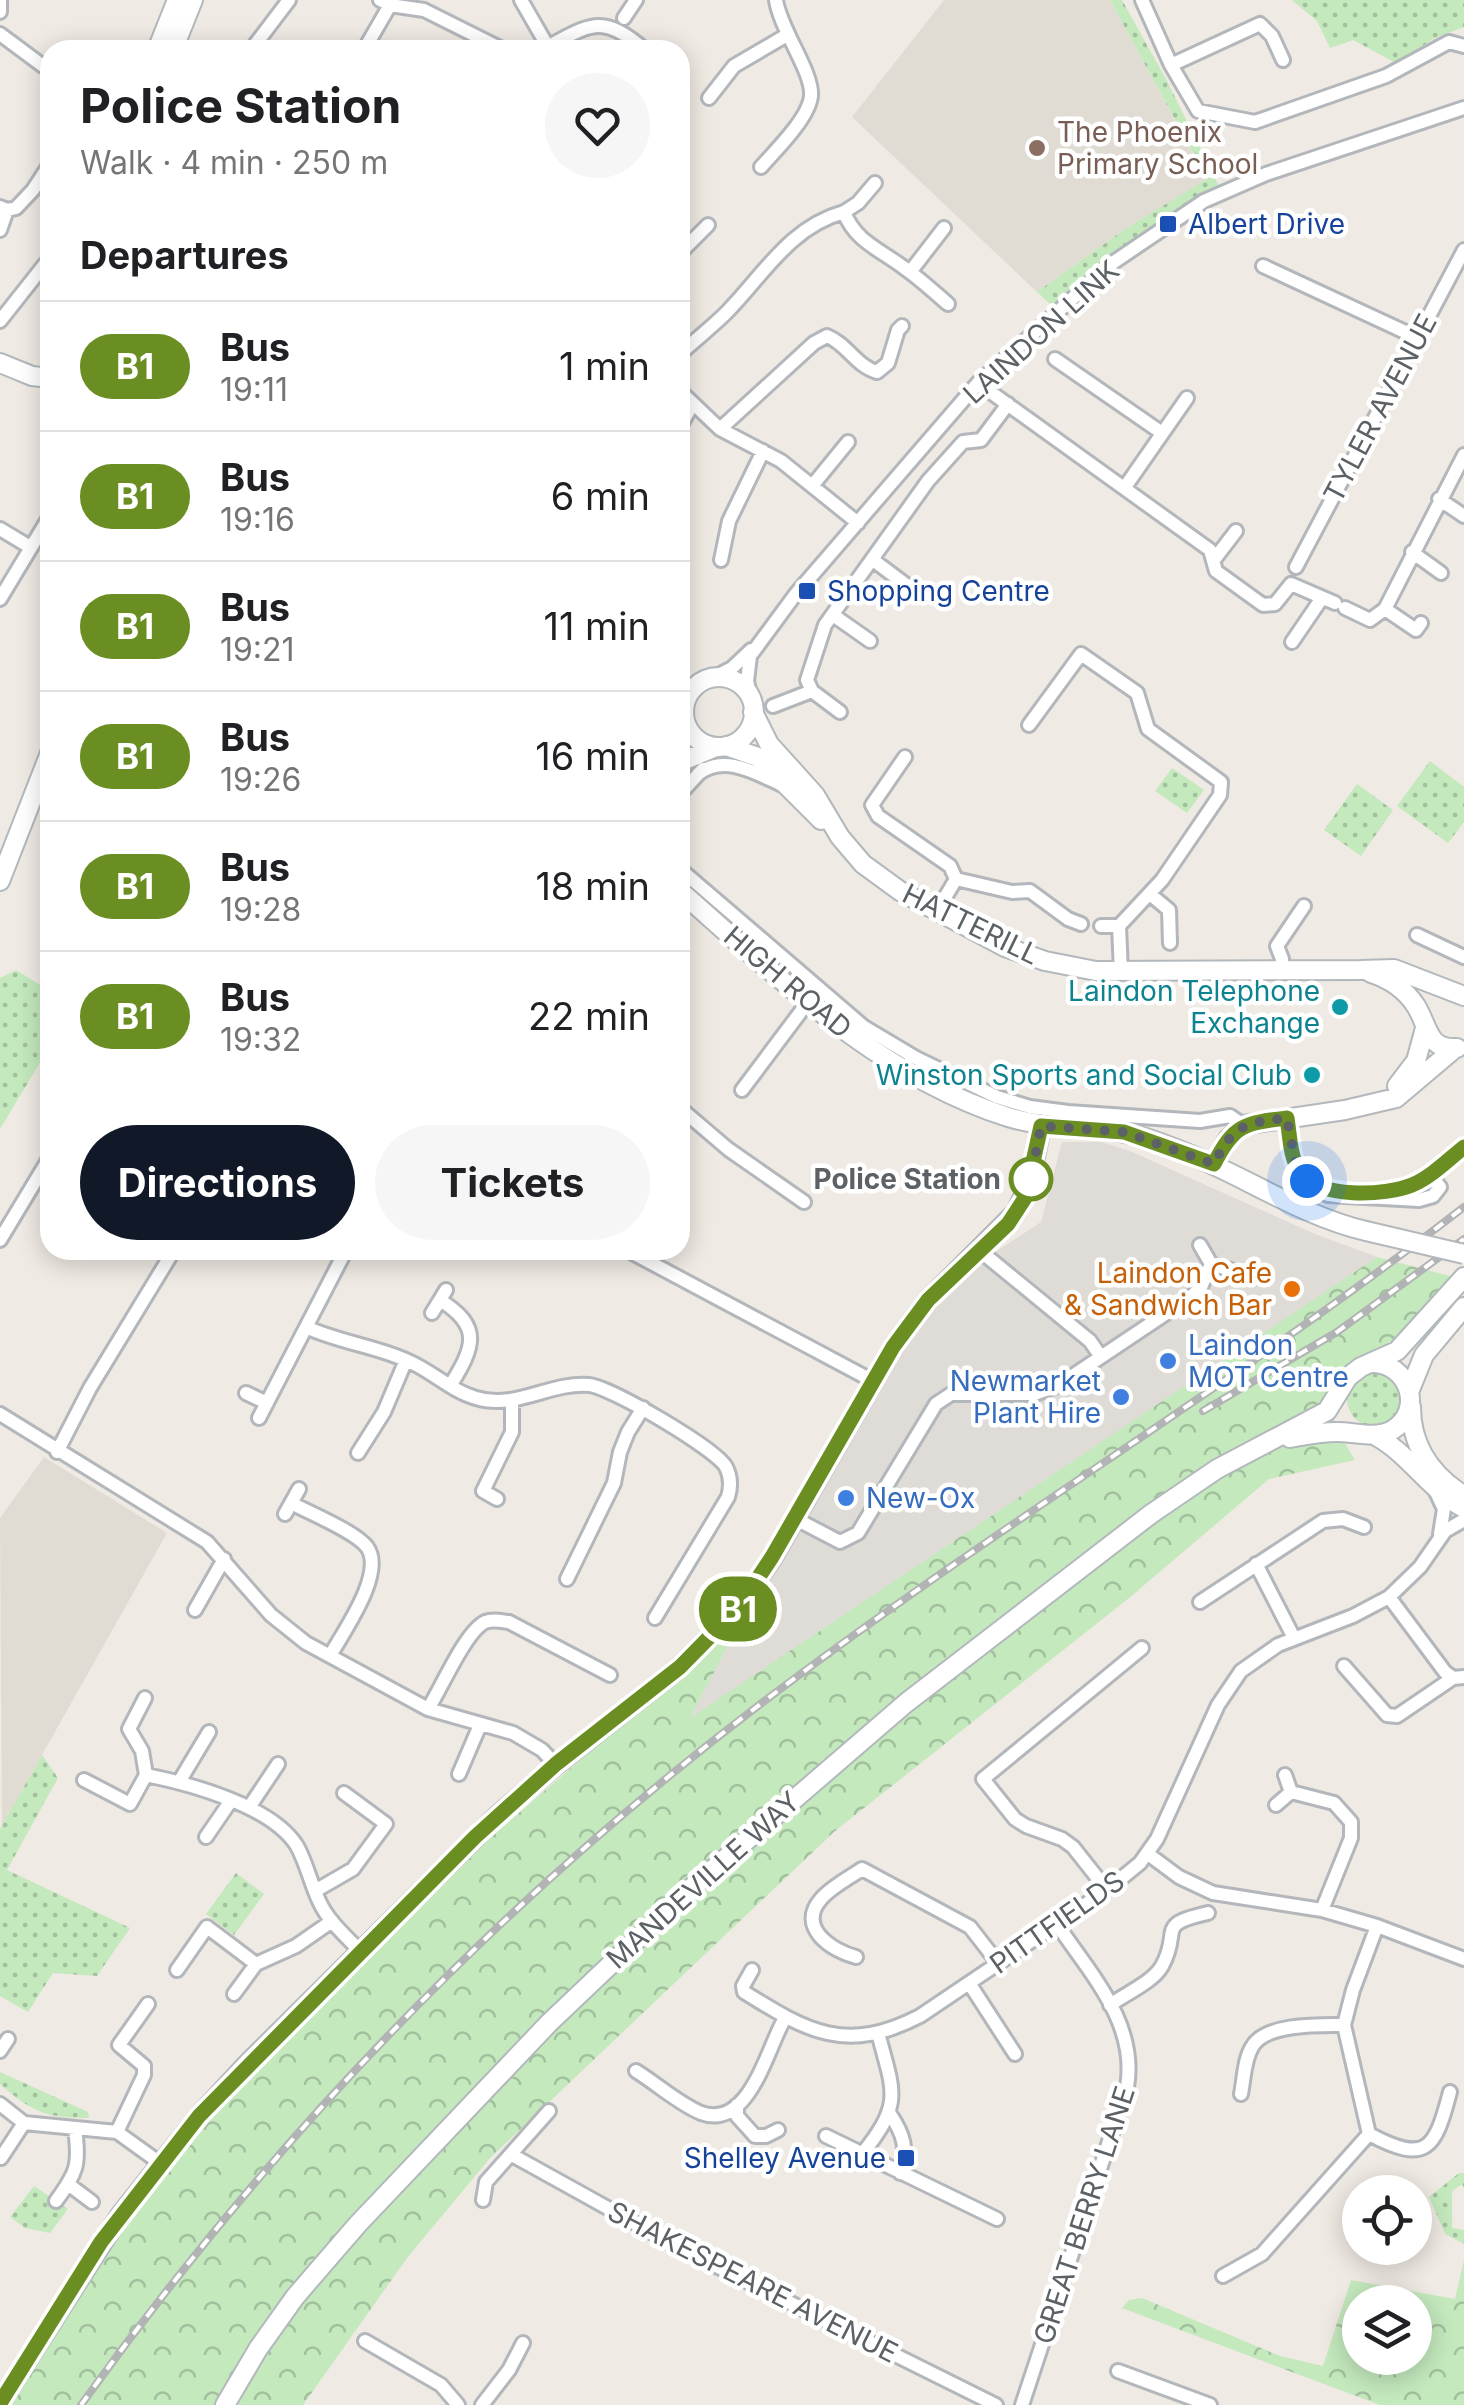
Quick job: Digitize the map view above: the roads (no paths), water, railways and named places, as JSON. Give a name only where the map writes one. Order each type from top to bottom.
[{"type":"street","points":[[0,0],[0,12]]},
{"type":"street","points":[[161,40],[177,0]]},
{"type":"street","points":[[177,40],[193,0]]},
{"type":"street","points":[[259,40],[289,0]]},
{"type":"street","points":[[520,0],[541,40]]},
{"type":"street","points":[[624,18],[636,0]]},
{"type":"street","points":[[760,167],[802,116],[811,98],[808,80],[776,0]]},
{"type":"street","points":[[1142,0],[1171,65],[1198,111],[1254,122],[1386,76],[1442,44],[1464,46]]},
{"type":"street","points":[[368,40],[385,3],[425,5],[486,40]]},
{"type":"street","points":[[1171,65],[1260,24],[1272,36],[1283,60]]},
{"type":"street","points":[[563,40],[594,26],[610,26],[633,40]]},
{"type":"street","points":[[0,34],[40,64]]},
{"type":"street","points":[[710,98],[734,66],[787,35]]},
{"type":"street","name":"LAINDON LINK","points":[[711,679],[732,668],[753,648],[978,384],[1112,264],[1204,201],[1266,174],[1464,108]]},
{"type":"street","points":[[0,230],[3,208],[16,208],[40,179]]},
{"type":"street","points":[[690,345],[804,228],[844,212],[876,183]]},
{"type":"street","points":[[844,212],[850,228],[864,242],[910,272],[948,304]]},
{"type":"street","points":[[690,243],[708,226]]},
{"type":"street","points":[[910,272],[944,228]]},
{"type":"street","name":"TYLER AVENUE","points":[[1296,567],[1464,250]]},
{"type":"street","points":[[1263,266],[1416,337]]},
{"type":"street","points":[[0,321],[40,270]]},
{"type":"street","points":[[720,429],[827,336],[838,340],[867,369],[876,372],[888,363],[902,326]]},
{"type":"street","points":[[1056,359],[1162,433]]},
{"type":"street","points":[[0,363],[40,377]]},
{"type":"street","points":[[978,384],[1125,487],[1212,556],[1216,571],[1269,607],[1291,584],[1370,620],[1386,609],[1464,454]]},
{"type":"street","points":[[1125,487],[1187,398]]},
{"type":"street","points":[[690,403],[720,429],[781,461],[858,523]]},
{"type":"street","points":[[840,712],[812,691],[808,673],[825,625],[928,481],[963,442],[981,440],[1008,404]]},
{"type":"street","points":[[690,409],[692,405]]},
{"type":"street","points":[[812,486],[848,442]]},
{"type":"street","points":[[722,560],[728,521],[763,451]]},
{"type":"street","points":[[1440,500],[1464,516]]},
{"type":"street","points":[[0,529],[30,547]]},
{"type":"street","points":[[1212,556],[1236,531]]},
{"type":"street","points":[[0,599],[40,532]]},
{"type":"street","points":[[1412,552],[1442,572]]},
{"type":"street","points":[[873,560],[910,587]]},
{"type":"street","points":[[1292,642],[1334,603]]},
{"type":"street","points":[[1386,609],[1416,630],[1421,623]]},
{"type":"street","points":[[833,615],[870,641]]},
{"type":"street","points":[[690,758],[748,732],[753,708],[746,668],[753,648]]},
{"type":"street","points":[[1029,725],[1081,654],[1137,694],[1148,728],[1221,782],[1220,795],[1151,895],[1119,926],[1101,926]]},
{"type":"street","points":[[690,693],[711,679],[734,681],[747,693],[753,708]]},
{"type":"street","points":[[774,706],[812,691]]},
{"type":"street","name":"HATTERILL","points":[[753,708],[769,744],[815,795],[840,837]]},
{"type":"street","points":[[690,731],[698,741],[721,747]]},
{"type":"street","points":[[690,783],[721,747]]},
{"type":"street","name":"HATTERILL","points":[[721,747],[758,757],[874,874],[938,912],[1035,958],[1080,969],[1121,972],[1394,968],[1462,995]]},
{"type":"street","points":[[905,757],[872,805],[878,816],[950,866],[956,879]]},
{"type":"street","points":[[698,774],[714,765],[732,765],[796,793]]},
{"type":"street","points":[[0,881],[40,779]]},
{"type":"street","points":[[690,878],[864,1027],[916,1058],[997,1096],[1047,1110],[1200,1120],[1230,1116],[1244,1125]]},
{"type":"street","points":[[938,912],[956,879]]},
{"type":"street","points":[[956,879],[1012,892],[1030,891],[1081,924]]},
{"type":"street","points":[[1151,895],[1169,910],[1170,944]]},
{"type":"street","name":"HIGH ROAD","points":[[690,900],[808,1002],[932,1086],[988,1110],[1041,1126],[1124,1132],[1214,1164],[1344,1226],[1464,1254]]},
{"type":"street","points":[[1281,971],[1277,946],[1304,906]]},
{"type":"street","points":[[1119,926],[1121,972]]},
{"type":"street","points":[[1418,935],[1464,956]]},
{"type":"street","name":"HATTERILL","points":[[1360,970],[1396,984],[1413,1001],[1439,1046],[1460,1047]]},
{"type":"street","name":"HATTERILL","points":[[1424,1025],[1426,1010],[1434,999],[1444,994],[1462,995]]},
{"type":"street","points":[[742,1090],[808,1002]]},
{"type":"street","points":[[1373,1104],[1410,1071],[1424,1042],[1424,1025]]},
{"type":"street","points":[[1214,1164],[1228,1140],[1244,1125],[1400,1096],[1460,1047]]},
{"type":"street","points":[[690,1117],[728,1150],[804,1202]]},
{"type":"street","points":[[1287,1118],[1296,1166],[1312,1184],[1334,1197],[1427,1199],[1440,1187],[1428,1180],[1364,1192],[1312,1184]]},
{"type":"street","points":[[0,2403],[101,2242],[160,2163],[248,2063],[464,1847],[556,1764],[705,1645],[752,1589],[913,1318],[1008,1224],[1025,1198],[1041,1126]]},
{"type":"street","points":[[0,1240],[40,1174]]},
{"type":"street","points":[[1200,1245],[1211,1264],[1234,1271]]},
{"type":"street","points":[[980,1250],[1090,1342],[1100,1357]]},
{"type":"street","points":[[58,1452],[90,1388],[168,1260]]},
{"type":"street","points":[[259,1418],[341,1260]]},
{"type":"street","points":[[646,1260],[874,1381]]},
{"type":"street","points":[[794,1518],[840,1542],[850,1540],[858,1533],[936,1404],[950,1394],[1035,1394],[1059,1385],[1192,1296],[1201,1287],[1211,1264]]},
{"type":"street","name":"MANDEVILLE WAY","points":[[225,2405],[276,2324],[347,2236],[493,2079],[654,1922],[906,1703],[1166,1502],[1217,1470],[1324,1414],[1348,1376],[1402,1346],[1464,1276]]},
{"type":"street","points":[[432,1313],[443,1295],[471,1330],[471,1345],[450,1386]]},
{"type":"street","points":[[1370,1434],[1393,1430],[1401,1424],[1418,1366],[1464,1307]]},
{"type":"street","points":[[306,1327],[350,1345],[406,1360],[479,1399],[512,1402],[570,1386],[592,1385],[643,1408],[716,1456],[726,1466],[731,1486],[723,1510],[702,1537],[655,1618]]},
{"type":"street","points":[[358,1453],[384,1412],[406,1360]]},
{"type":"street","points":[[1369,1364],[1382,1363],[1404,1378],[1412,1428],[1427,1462],[1438,1476],[1464,1495]]},
{"type":"street","points":[[1341,1390],[1340,1406],[1346,1420],[1394,1446],[1442,1500],[1444,1513],[1437,1541]]},
{"type":"street","points":[[246,1393],[267,1403]]},
{"type":"street","points":[[496,1499],[477,1488],[512,1432],[512,1402]]},
{"type":"street","points":[[568,1578],[614,1483],[628,1432],[643,1408]]},
{"type":"street","points":[[0,1414],[207,1542],[271,1615],[306,1643],[428,1709],[496,1727],[531,1742],[556,1764]]},
{"type":"street","name":"MANDEVILLE WAY","points":[[1266,1445],[1318,1433],[1370,1434]]},
{"type":"street","points":[[1432,1487],[1464,1508]]},
{"type":"street","points":[[299,1489],[288,1509],[366,1546],[373,1561],[366,1589],[330,1656]]},
{"type":"street","points":[[1200,1602],[1323,1520],[1337,1518],[1364,1527]]},
{"type":"street","name":"PITTFIELDS","points":[[752,1970],[744,1992],[785,2018],[822,2034],[852,2036],[878,2032],[920,2016],[1107,1890],[1148,1854],[1227,1690],[1241,1671],[1262,1653],[1389,1597],[1413,1575],[1448,1528],[1464,1520]]},
{"type":"street","points":[[195,1610],[224,1559]]},
{"type":"street","points":[[1256,1564],[1294,1638]]},
{"type":"street","points":[[1389,1597],[1445,1672],[1459,1678]]},
{"type":"street","points":[[428,1709],[471,1636],[481,1624],[492,1620],[509,1622],[610,1675]]},
{"type":"street","points":[[1107,1890],[1073,1847],[1062,1838],[1015,1819],[983,1779],[1142,1648]]},
{"type":"street","points":[[1344,1666],[1387,1714],[1397,1716],[1459,1678]]},
{"type":"street","points":[[84,1780],[130,1804],[146,1775],[142,1751],[129,1729],[144,1698]]},
{"type":"street","points":[[459,1774],[480,1725]]},
{"type":"street","points":[[179,1782],[209,1732]]},
{"type":"street","points":[[250,1806],[278,1764]]},
{"type":"street","points":[[146,1775],[250,1806],[288,1834],[304,1858],[315,1891],[332,1921],[360,1951]]},
{"type":"street","points":[[1285,1775],[1290,1792]]},
{"type":"street","points":[[1290,1792],[1334,1804],[1351,1822],[1351,1838],[1322,1910]]},
{"type":"street","points":[[1276,1805],[1290,1792]]},
{"type":"street","points":[[315,1891],[352,1869],[386,1824],[344,1794]]},
{"type":"street","points":[[206,1837],[230,1802]]},
{"type":"street","points":[[1148,1854],[1178,1876],[1213,1893],[1322,1910],[1463,1956]]},
{"type":"street","points":[[856,1957],[827,1946],[818,1936],[814,1912],[821,1898],[862,1870],[970,1926],[998,1963]]},
{"type":"street","points":[[1110,2004],[1162,1968],[1175,1923],[1208,1913]]},
{"type":"street","points":[[234,1994],[256,1964],[296,1946],[332,1921]]},
{"type":"street","name":"GREAT BERRY LANE","points":[[1022,2405],[1128,2086],[1130,2052],[1123,2026],[1057,1924]]},
{"type":"street","points":[[1377,1926],[1344,2025],[1369,2134],[1393,2147],[1422,2148],[1440,2131],[1450,2092]]},
{"type":"street","points":[[177,1970],[207,1927],[256,1964]]},
{"type":"street","points":[[970,1983],[1015,2054]]},
{"type":"street","points":[[118,2132],[144,2075],[144,2066],[119,2045],[148,2004]]},
{"type":"street","points":[[636,2071],[706,2115],[720,2115],[738,2105],[752,2089],[785,2018]]},
{"type":"street","points":[[1241,2094],[1250,2051],[1260,2037],[1311,2025],[1344,2025]]},
{"type":"street","points":[[862,2154],[890,2114],[891,2081],[878,2032]]},
{"type":"street","points":[[0,2104],[24,2123],[118,2132],[160,2163]]},
{"type":"street","points":[[738,2105],[737,2116],[755,2136],[778,2130]]},
{"type":"street","points":[[483,2200],[486,2182],[549,2111]]},
{"type":"street","points":[[890,2114],[904,2139],[906,2154],[900,2172]]},
{"type":"street","points":[[1,2158],[24,2123]]},
{"type":"street","points":[[56,2201],[79,2160],[75,2129]]},
{"type":"street","points":[[1223,2276],[1262,2254],[1369,2134]]},
{"type":"street","points":[[826,2136],[997,2219]]},
{"type":"street","name":"SHAKESPEARE AVENUE","points":[[512,2155],[678,2247],[996,2405]]},
{"type":"street","points":[[68,2184],[92,2202]]},
{"type":"street","points":[[365,2341],[442,2385],[458,2405]]},
{"type":"street","points":[[482,2405],[509,2370],[523,2342]]},
{"type":"street","points":[[1118,2371],[1209,2405]]},
{"type":"railway","points":[[81,2405],[230,2213],[309,2121],[478,1946],[567,1864],[659,1785],[841,1644],[1289,1336],[1464,1207]]},
{"type":"railway","points":[[1203,1411],[1337,1332],[1464,1239]]},
{"type":"place","name":"The Phoenix Primary School","points":[[1037,148]]},
{"type":"place","name":"Albert Drive","points":[[1168,224]]},
{"type":"place","name":"Shopping Centre","points":[[807,591]]},
{"type":"place","name":"Laindon Telephone Exchange","points":[[1340,1007]]},
{"type":"place","name":"Winston Sports and Social Club","points":[[1312,1075]]},
{"type":"place","name":"Police Station","points":[[1031,1179]]},
{"type":"place","name":"Laindon Cafe & Sandwich Bar","points":[[1292,1289]]},
{"type":"place","name":"Laindon MOT Centre","points":[[1168,1361]]},
{"type":"place","name":"Newmarket Plant Hire","points":[[1121,1397]]},
{"type":"place","name":"New-Ox","points":[[846,1498]]},
{"type":"place","name":"Shelley Avenue","points":[[906,2158]]}]
